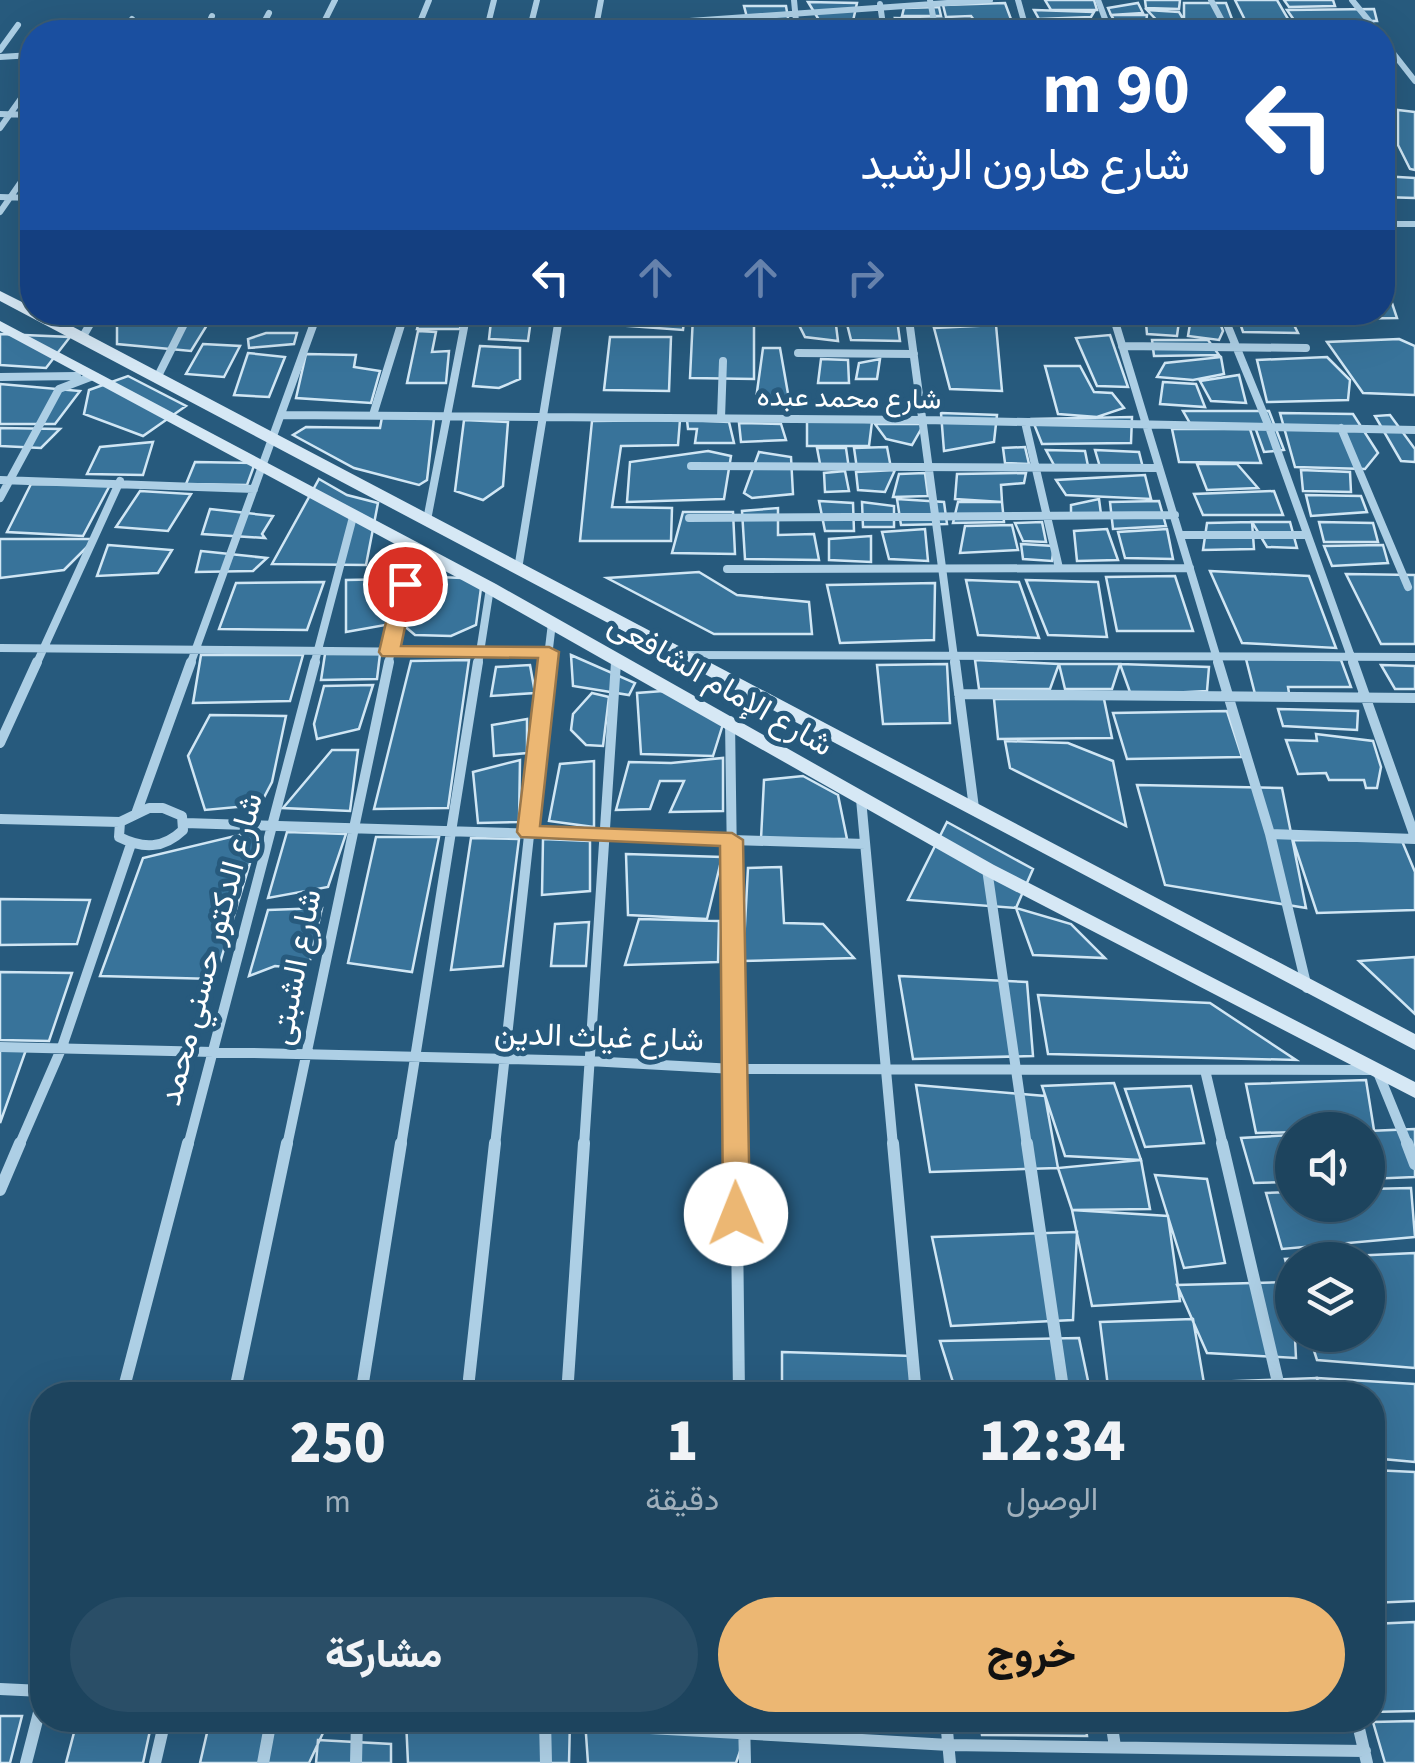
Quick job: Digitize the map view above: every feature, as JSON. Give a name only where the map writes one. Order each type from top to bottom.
[{"type":"main road","name":"شارع الإمام الشافعى","points":[[58,325],[1415,1043]]},
{"type":"main road","name":"شارع الإمام الشافعى","points":[[0,326],[412,550],[490,588],[730,721],[861,800],[1415,1090]]},
{"type":"street","points":[[794,0],[796,20]]},
{"type":"street","points":[[718,20],[880,4],[990,0]]},
{"type":"street","points":[[1352,0],[1368,20]]},
{"type":"street","points":[[265,20],[269,13]]},
{"type":"street","points":[[210,20],[212,16]]},
{"type":"street","points":[[0,54],[18,25]]},
{"type":"street","points":[[1396,56],[1415,80]]},
{"type":"street","points":[[0,128],[20,100]]},
{"type":"street","points":[[0,114],[20,114]]},
{"type":"street","points":[[0,212],[20,185]]},
{"type":"street","points":[[0,197],[20,197]]},
{"type":"street","points":[[82,338],[90,325]]},
{"type":"street","points":[[157,378],[184,325]]},
{"type":"street","points":[[137,811],[313,325]]},
{"type":"street","points":[[373,416],[401,325]]},
{"type":"street","points":[[427,520],[464,325]]},
{"type":"street","points":[[518,568],[558,325]]},
{"type":"street","points":[[910,325],[974,808]]},
{"type":"street","points":[[1116,325],[1270,834],[1307,989]]},
{"type":"street","points":[[1227,325],[1268,427],[1415,838],[1270,834]]},
{"type":"street","points":[[1122,346],[1306,348]]},
{"type":"street","points":[[798,353],[914,354]]},
{"type":"street","points":[[722,361],[722,418]]},
{"type":"street","points":[[0,377],[93,376]]},
{"type":"street","points":[[0,498],[5,480],[59,389],[93,376]]},
{"type":"street","name":"شارع محمد عبده","points":[[282,415],[924,420],[1415,430]]},
{"type":"street","points":[[1025,422],[1059,568]]},
{"type":"street","points":[[1341,428],[1408,587]]},
{"type":"street","points":[[691,466],[1159,468]]},
{"type":"street","points":[[5,480],[120,481],[254,489]]},
{"type":"street","points":[[0,743],[120,481]]},
{"type":"street","points":[[689,518],[1175,516]]},
{"type":"street","name":"شارع الدكتور حسني محمد","points":[[125,1382],[353,517]]},
{"type":"street","points":[[1180,535],[1307,535]]},
{"type":"street","name":"شارع الشبتى","points":[[237,1382],[412,550]]},
{"type":"street","points":[[727,569],[1190,568]]},
{"type":"street","points":[[363,1382],[490,588]]},
{"type":"street","points":[[469,1379],[552,623]]},
{"type":"street","points":[[0,648],[549,652]]},
{"type":"street","points":[[682,655],[1415,657]]},
{"type":"street","points":[[568,1382],[616,659]]},
{"type":"street","points":[[959,694],[1415,698]]},
{"type":"street","points":[[730,721],[739,1382]]},
{"type":"street","points":[[861,800],[915,1382]]},
{"type":"street","points":[[0,819],[120,822],[137,811],[163,808],[182,816],[186,822]]},
{"type":"street","points":[[120,822],[120,837],[131,844],[165,844],[176,838],[186,822]]},
{"type":"street","points":[[186,822],[866,844]]},
{"type":"street","points":[[0,1190],[62,1047],[131,844]]},
{"type":"street","points":[[988,868],[1062,1382]]},
{"type":"street","name":"شارع غياث الدين","points":[[0,1047],[504,1059],[734,1069],[1376,1070]]},
{"type":"street","points":[[1205,1070],[1278,1382]]},
{"type":"street","points":[[1376,1070],[1415,1164]]},
{"type":"street","points":[[0,1688],[30,1690]]},
{"type":"street","points":[[26,1763],[34,1732]]},
{"type":"street","points":[[155,1763],[161,1732]]},
{"type":"street","points":[[264,1763],[269,1732]]},
{"type":"street","points":[[356,1763],[357,1732]]},
{"type":"street","points":[[545,1732],[546,1763]]},
{"type":"street","points":[[744,1732],[745,1763]]},
{"type":"street","points":[[801,1732],[948,1745],[1366,1757],[1360,1732]]},
{"type":"street","points":[[947,1732],[950,1763]]},
{"type":"street","points":[[1114,1732],[1116,1747]]},
{"type":"building","points":[[1045,0],[1094,0],[1097,10],[1051,10]]},
{"type":"building","points":[[1145,0],[1180,0],[1179,9],[1146,8]]},
{"type":"building","points":[[1235,0],[1277,0],[1289,20],[1245,20]]},
{"type":"building","points":[[1284,0],[1333,0],[1335,6],[1289,7]]},
{"type":"building","points":[[808,2],[857,3],[853,20],[819,20]]},
{"type":"building","points":[[1005,3],[1011,20],[946,17],[943,5]]},
{"type":"building","points":[[1138,3],[1143,13],[1111,15],[1108,8]]},
{"type":"building","points":[[1184,3],[1226,3],[1232,19],[1184,20]]},
{"type":"building","points":[[744,6],[786,6],[788,20],[748,20]]},
{"type":"building","points":[[939,7],[941,16],[902,16],[904,8]]},
{"type":"building","points":[[1374,9],[1377,20],[1294,20],[1287,10]]},
{"type":"building","points":[[1034,10],[1094,12],[1091,17],[1039,19]]},
{"type":"building","points":[[1147,10],[1179,12],[1184,20],[1157,20]]},
{"type":"building","points":[[1111,15],[1147,15],[1146,20],[1114,20]]},
{"type":"building","points":[[895,18],[943,19],[940,20]]},
{"type":"building","points":[[1398,110],[1415,112],[1415,170],[1410,169],[1398,145]]},
{"type":"building","points":[[1395,177],[1415,178],[1415,198],[1395,197]]},
{"type":"building","points":[[117,325],[207,325],[191,351],[117,344]]},
{"type":"building","points":[[418,325],[461,325],[460,329],[417,329]]},
{"type":"building","points":[[491,325],[530,325],[528,341],[489,339]]},
{"type":"building","points":[[616,325],[684,325],[683,330]]},
{"type":"building","points":[[693,325],[754,325],[754,379],[690,378]]},
{"type":"building","points":[[799,325],[836,325],[838,341],[805,337]]},
{"type":"building","points":[[847,325],[898,325],[900,341],[851,340]]},
{"type":"building","points":[[996,325],[1002,391],[950,389],[934,328]]},
{"type":"building","points":[[1146,325],[1178,325],[1177,336],[1147,334]]},
{"type":"building","points":[[1190,325],[1221,325],[1223,331],[1219,340],[1188,336]]},
{"type":"building","points":[[1241,325],[1294,325],[1298,333],[1243,332]]},
{"type":"building","points":[[418,331],[436,332],[432,352],[449,351],[446,383],[407,383]]},
{"type":"building","points":[[266,333],[297,333],[294,344],[249,348],[248,339]]},
{"type":"building","points":[[0,334],[70,337],[46,368],[0,365]]},
{"type":"building","points":[[1110,335],[1128,387],[1097,386],[1076,338]]},
{"type":"building","points":[[610,337],[671,337],[669,391],[604,390]]},
{"type":"building","points":[[1399,339],[1415,346],[1415,395],[1363,393],[1327,342]]},
{"type":"building","points":[[1152,340],[1208,340],[1219,355],[1154,356]]},
{"type":"building","points":[[203,344],[240,346],[224,377],[186,374]]},
{"type":"building","points":[[480,346],[520,348],[520,379],[499,388],[473,386]]},
{"type":"building","points":[[763,348],[780,348],[790,405],[756,399]]},
{"type":"building","points":[[248,353],[285,357],[269,397],[234,395]]},
{"type":"building","points":[[306,354],[356,355],[354,367],[380,371],[371,403],[296,398]]},
{"type":"building","points":[[1221,357],[1224,374],[1193,380],[1157,377],[1165,363]]},
{"type":"building","points":[[1327,357],[1350,380],[1348,400],[1267,402],[1257,360]]},
{"type":"building","points":[[821,359],[848,360],[849,383],[818,383]]},
{"type":"building","points":[[880,359],[877,379],[856,379],[859,363]]},
{"type":"building","points":[[1045,366],[1080,366],[1094,392],[1112,393],[1124,408],[1097,417],[1058,414]]},
{"type":"building","points":[[1239,375],[1246,403],[1211,401],[1200,381]]},
{"type":"building","points":[[128,376],[186,406],[143,436],[84,414],[89,390]]},
{"type":"building","points":[[1163,382],[1196,384],[1205,407],[1160,404]]},
{"type":"building","points":[[0,384],[80,391],[55,424],[0,424]]},
{"type":"building","points":[[1183,411],[1269,411],[1284,450],[1264,452],[1255,427],[1191,425]]},
{"type":"building","points":[[941,413],[997,415],[994,442],[944,451]]},
{"type":"building","points":[[1280,413],[1353,414],[1378,453],[1365,469],[1295,467]]},
{"type":"building","points":[[1390,415],[1415,449],[1415,462],[1401,461],[1375,416]]},
{"type":"building","points":[[382,417],[434,419],[427,480],[419,485],[354,468],[293,435],[306,427],[380,428]]},
{"type":"building","points":[[1132,417],[1131,443],[1042,444],[1032,419]]},
{"type":"building","points":[[464,420],[508,422],[503,486],[483,500],[455,491]]},
{"type":"building","points":[[680,420],[678,445],[621,446],[612,507],[672,508],[671,541],[580,541],[592,421]]},
{"type":"building","points":[[687,420],[729,422],[734,443],[695,443],[697,429],[688,429]]},
{"type":"building","points":[[807,420],[872,422],[869,446],[807,446]]},
{"type":"building","points":[[739,423],[781,424],[786,440],[741,442]]},
{"type":"building","points":[[875,424],[924,424],[912,445],[886,439]]},
{"type":"building","points":[[0,428],[60,429],[41,448],[0,446]]},
{"type":"building","points":[[1172,429],[1250,429],[1261,463],[1179,462]]},
{"type":"building","points":[[153,442],[143,475],[87,474],[100,447]]},
{"type":"building","points":[[887,447],[891,468],[857,469],[854,448]]},
{"type":"building","points":[[1025,447],[1029,464],[1005,463],[1003,448]]},
{"type":"building","points":[[817,448],[846,448],[849,469],[821,469]]},
{"type":"building","points":[[1046,450],[1085,451],[1088,466],[1054,465]]},
{"type":"building","points":[[1095,450],[1139,452],[1143,468],[1100,467]]},
{"type":"building","points":[[708,451],[731,456],[724,499],[627,502],[630,462]]},
{"type":"building","points":[[759,452],[791,457],[793,494],[752,498],[744,493]]},
{"type":"building","points":[[195,462],[255,463],[247,485],[186,484]]},
{"type":"building","points":[[1197,464],[1237,464],[1258,488],[1207,490]]},
{"type":"building","points":[[895,470],[885,492],[858,490],[856,472]]},
{"type":"building","points":[[1301,470],[1350,472],[1351,492],[1303,491]]},
{"type":"building","points":[[845,471],[849,491],[825,492],[824,473]]},
{"type":"building","points":[[925,473],[928,496],[893,497],[899,474]]},
{"type":"building","points":[[1026,473],[1024,483],[1001,485],[1002,502],[955,499],[957,474]]},
{"type":"building","points":[[1145,475],[1151,499],[1066,495],[1056,480]]},
{"type":"building","points":[[319,479],[347,495],[378,503],[366,565],[272,564]]},
{"type":"building","points":[[31,484],[110,485],[83,536],[7,532]]},
{"type":"building","points":[[140,491],[191,494],[168,531],[116,527]]},
{"type":"building","points":[[1274,491],[1283,515],[1203,515],[1194,494]]},
{"type":"building","points":[[1306,495],[1361,496],[1367,512],[1311,516]]},
{"type":"building","points":[[897,499],[944,502],[947,524],[901,525]]},
{"type":"building","points":[[1099,499],[1101,514],[1071,515],[1071,505]]},
{"type":"building","points":[[819,501],[853,503],[854,531],[825,531]]},
{"type":"building","points":[[1159,501],[1166,526],[1113,529],[1110,502]]},
{"type":"building","points":[[862,502],[894,506],[894,527],[863,527]]},
{"type":"building","points":[[958,502],[1002,502],[1004,522],[953,523]]},
{"type":"building","points":[[778,508],[778,535],[814,534],[819,560],[745,559],[742,511]]},
{"type":"building","points":[[210,509],[273,516],[262,534],[265,538],[202,534]]},
{"type":"building","points":[[683,512],[733,512],[735,554],[672,553]]},
{"type":"building","points":[[1042,522],[1046,542],[1023,541],[1015,523]]},
{"type":"building","points":[[1252,522],[1254,549],[1203,550],[1207,523]]},
{"type":"building","points":[[1252,522],[1290,522],[1297,548],[1267,547]]},
{"type":"building","points":[[1319,522],[1373,523],[1378,542],[1324,542]]},
{"type":"building","points":[[1012,525],[1018,550],[960,553],[965,526]]},
{"type":"building","points":[[925,529],[928,561],[889,559],[882,532]]},
{"type":"building","points":[[1107,529],[1118,560],[1077,561],[1074,531]]},
{"type":"building","points":[[1167,529],[1173,559],[1125,558],[1118,532]]},
{"type":"building","points":[[871,536],[871,562],[829,560],[829,539]]},
{"type":"building","points":[[0,539],[95,539],[64,570],[0,578]]},
{"type":"building","points":[[1021,544],[1054,546],[1052,561],[1023,559]]},
{"type":"building","points":[[108,545],[172,550],[158,573],[97,576]]},
{"type":"building","points":[[1383,545],[1388,563],[1332,566],[1324,546]]},
{"type":"building","points":[[201,551],[267,558],[253,571],[196,572]]},
{"type":"building","points":[[1210,571],[1309,576],[1336,648],[1242,643]]},
{"type":"building","points":[[699,572],[737,595],[809,602],[812,634],[714,634],[607,578]]},
{"type":"building","points":[[1346,574],[1415,575],[1415,644],[1381,644]]},
{"type":"building","points":[[1175,576],[1193,631],[1117,631],[1106,577]]},
{"type":"building","points":[[437,577],[463,578],[481,588],[476,625],[451,636],[415,635],[401,623],[415,582]]},
{"type":"building","points":[[398,579],[391,624],[346,632],[346,580]]},
{"type":"building","points":[[966,580],[1019,582],[1039,638],[978,635]]},
{"type":"building","points":[[1026,580],[1098,582],[1107,637],[1048,635]]},
{"type":"building","points":[[324,582],[307,630],[219,629],[236,583]]},
{"type":"building","points":[[935,583],[934,640],[840,643],[827,585]]},
{"type":"building","points":[[325,654],[380,654],[377,679],[321,680]]},
{"type":"building","points":[[201,655],[303,655],[290,701],[193,703]]},
{"type":"building","points":[[571,655],[635,683],[629,695],[573,686]]},
{"type":"building","points":[[1246,659],[1341,660],[1351,687],[1288,687],[1289,693],[1255,694]]},
{"type":"building","points":[[469,660],[448,808],[374,809],[411,661]]},
{"type":"building","points":[[975,660],[1059,664],[1050,689],[979,689]]},
{"type":"building","points":[[947,664],[950,723],[883,724],[877,665]]},
{"type":"building","points":[[1059,664],[1120,664],[1112,689],[1065,689]]},
{"type":"building","points":[[1120,664],[1209,667],[1207,691],[1131,695]]},
{"type":"building","points":[[530,665],[535,693],[491,696],[496,667]]},
{"type":"building","points":[[1381,665],[1415,666],[1415,689],[1395,689]]},
{"type":"building","points":[[373,685],[359,729],[317,739],[314,724],[324,686]]},
{"type":"building","points":[[663,691],[723,724],[713,756],[641,754],[637,693]]},
{"type":"building","points":[[592,693],[609,697],[603,746],[586,745],[571,730],[573,714]]},
{"type":"building","points":[[994,699],[1104,699],[1112,738],[998,739]]},
{"type":"building","points":[[1278,709],[1358,711],[1357,730],[1283,726]]},
{"type":"building","points":[[1227,711],[1242,757],[1127,759],[1113,713]]},
{"type":"building","points":[[210,715],[286,716],[272,782],[260,805],[205,810],[188,756]]},
{"type":"building","points":[[527,719],[527,753],[494,756],[492,725]]},
{"type":"building","points":[[1316,734],[1373,741],[1381,767],[1377,788],[1366,788],[1364,780],[1329,780],[1326,773],[1298,774],[1286,740],[1317,741]]},
{"type":"building","points":[[1005,741],[1068,743],[1113,761],[1126,826],[1010,768]]},
{"type":"building","points":[[332,750],[358,750],[350,811],[283,808]]},
{"type":"building","points":[[723,758],[723,811],[670,812],[684,781],[660,781],[650,809],[616,810],[629,762]]},
{"type":"building","points":[[520,760],[519,822],[478,823],[473,772]]},
{"type":"building","points":[[594,761],[594,827],[549,821],[560,764]]},
{"type":"building","points":[[803,776],[838,795],[847,839],[761,839],[764,780]]},
{"type":"building","points":[[1137,785],[1282,788],[1306,908],[1165,885]]},
{"type":"building","points":[[947,822],[1033,869],[1016,908],[908,900]]},
{"type":"building","points":[[260,830],[215,979],[100,976],[143,858]]},
{"type":"building","points":[[287,832],[346,834],[328,887],[268,898]]},
{"type":"building","points":[[376,837],[439,837],[412,972],[348,963]]},
{"type":"building","points":[[471,838],[519,839],[503,966],[451,970]]},
{"type":"building","points":[[543,839],[590,841],[590,891],[542,895]]},
{"type":"building","points":[[1293,840],[1402,841],[1415,872],[1415,910],[1317,913]]},
{"type":"building","points":[[626,854],[722,857],[707,919],[628,915]]},
{"type":"building","points":[[781,867],[784,923],[823,924],[854,958],[743,961],[748,868]]},
{"type":"building","points":[[0,899],[90,900],[77,944],[0,945]]},
{"type":"building","points":[[322,908],[308,969],[275,966],[249,976],[268,910]]},
{"type":"building","points":[[1016,908],[1071,924],[1105,958],[1033,955]]},
{"type":"building","points":[[639,919],[719,921],[718,962],[625,965]]},
{"type":"building","points":[[589,922],[586,966],[551,966],[555,924]]},
{"type":"building","points":[[1415,957],[1415,1014],[1359,961]]},
{"type":"building","points":[[0,972],[72,973],[49,1041],[0,1040]]},
{"type":"building","points":[[899,976],[1027,982],[1033,1056],[913,1059]]},
{"type":"building","points":[[1038,995],[1210,1003],[1296,1060],[1048,1054]]},
{"type":"building","points":[[27,1047],[0,1123],[0,1050]]},
{"type":"building","points":[[1366,1080],[1371,1112],[1275,1112],[1275,1133],[1256,1133],[1246,1084]]},
{"type":"building","points":[[1114,1083],[1141,1160],[1065,1156],[1042,1086]]},
{"type":"building","points":[[916,1085],[1045,1096],[1058,1168],[930,1172]]},
{"type":"building","points":[[1191,1086],[1204,1143],[1145,1147],[1125,1089]]},
{"type":"building","points":[[1415,1129],[1415,1177],[1385,1178],[1385,1130]]},
{"type":"building","points":[[1275,1136],[1275,1182],[1254,1183],[1241,1138]]},
{"type":"building","points":[[1141,1160],[1150,1209],[1072,1210],[1058,1168]]},
{"type":"building","points":[[1155,1175],[1207,1179],[1225,1263],[1184,1268]]},
{"type":"building","points":[[1411,1188],[1415,1237],[1280,1242],[1266,1193],[1275,1193],[1275,1222],[1385,1222],[1385,1189]]},
{"type":"building","points":[[1072,1210],[1168,1216],[1180,1301],[1092,1306]]},
{"type":"building","points":[[1077,1232],[1073,1320],[951,1326],[932,1237]]},
{"type":"building","points":[[1415,1253],[1415,1368],[1317,1360],[1314,1352],[1385,1352],[1385,1254]]},
{"type":"building","points":[[1275,1282],[1275,1352],[1296,1352],[1296,1358],[1207,1353],[1177,1285]]},
{"type":"building","points":[[1193,1319],[1204,1382],[1107,1382],[1100,1322]]},
{"type":"building","points":[[1079,1338],[1088,1382],[953,1382],[940,1341]]},
{"type":"building","points":[[782,1352],[913,1356],[915,1382],[782,1382]]},
{"type":"building","points":[[1317,1378],[1382,1382],[1318,1382]]},
{"type":"building","points":[[1317,1378],[1318,1382],[1213,1382]]},
{"type":"building","points":[[1385,1382],[1415,1384],[1415,1462],[1385,1459]]},
{"type":"building","points":[[1385,1471],[1415,1472],[1415,1601],[1385,1602]]},
{"type":"building","points":[[1415,1622],[1415,1711],[1385,1712],[1385,1623]]},
{"type":"building","points":[[0,1716],[22,1716],[10,1763],[0,1763]]},
{"type":"building","points":[[1415,1721],[1415,1763],[1385,1763],[1376,1732],[1385,1732],[1385,1722]]},
{"type":"building","points":[[74,1732],[150,1732],[143,1763],[66,1763]]},
{"type":"building","points":[[207,1732],[323,1732],[309,1763],[200,1763]]},
{"type":"building","points":[[407,1732],[570,1732],[569,1763],[408,1763]]},
{"type":"building","points":[[586,1732],[747,1732],[736,1763],[588,1763]]},
{"type":"building","points":[[982,1732],[1086,1732],[1087,1736]]},
{"type":"building","points":[[318,1740],[391,1744],[391,1763],[316,1763]]},
{"type":"route","points":[[405,584],[389,652],[549,652],[528,832],[732,840],[736,1214]]}]
